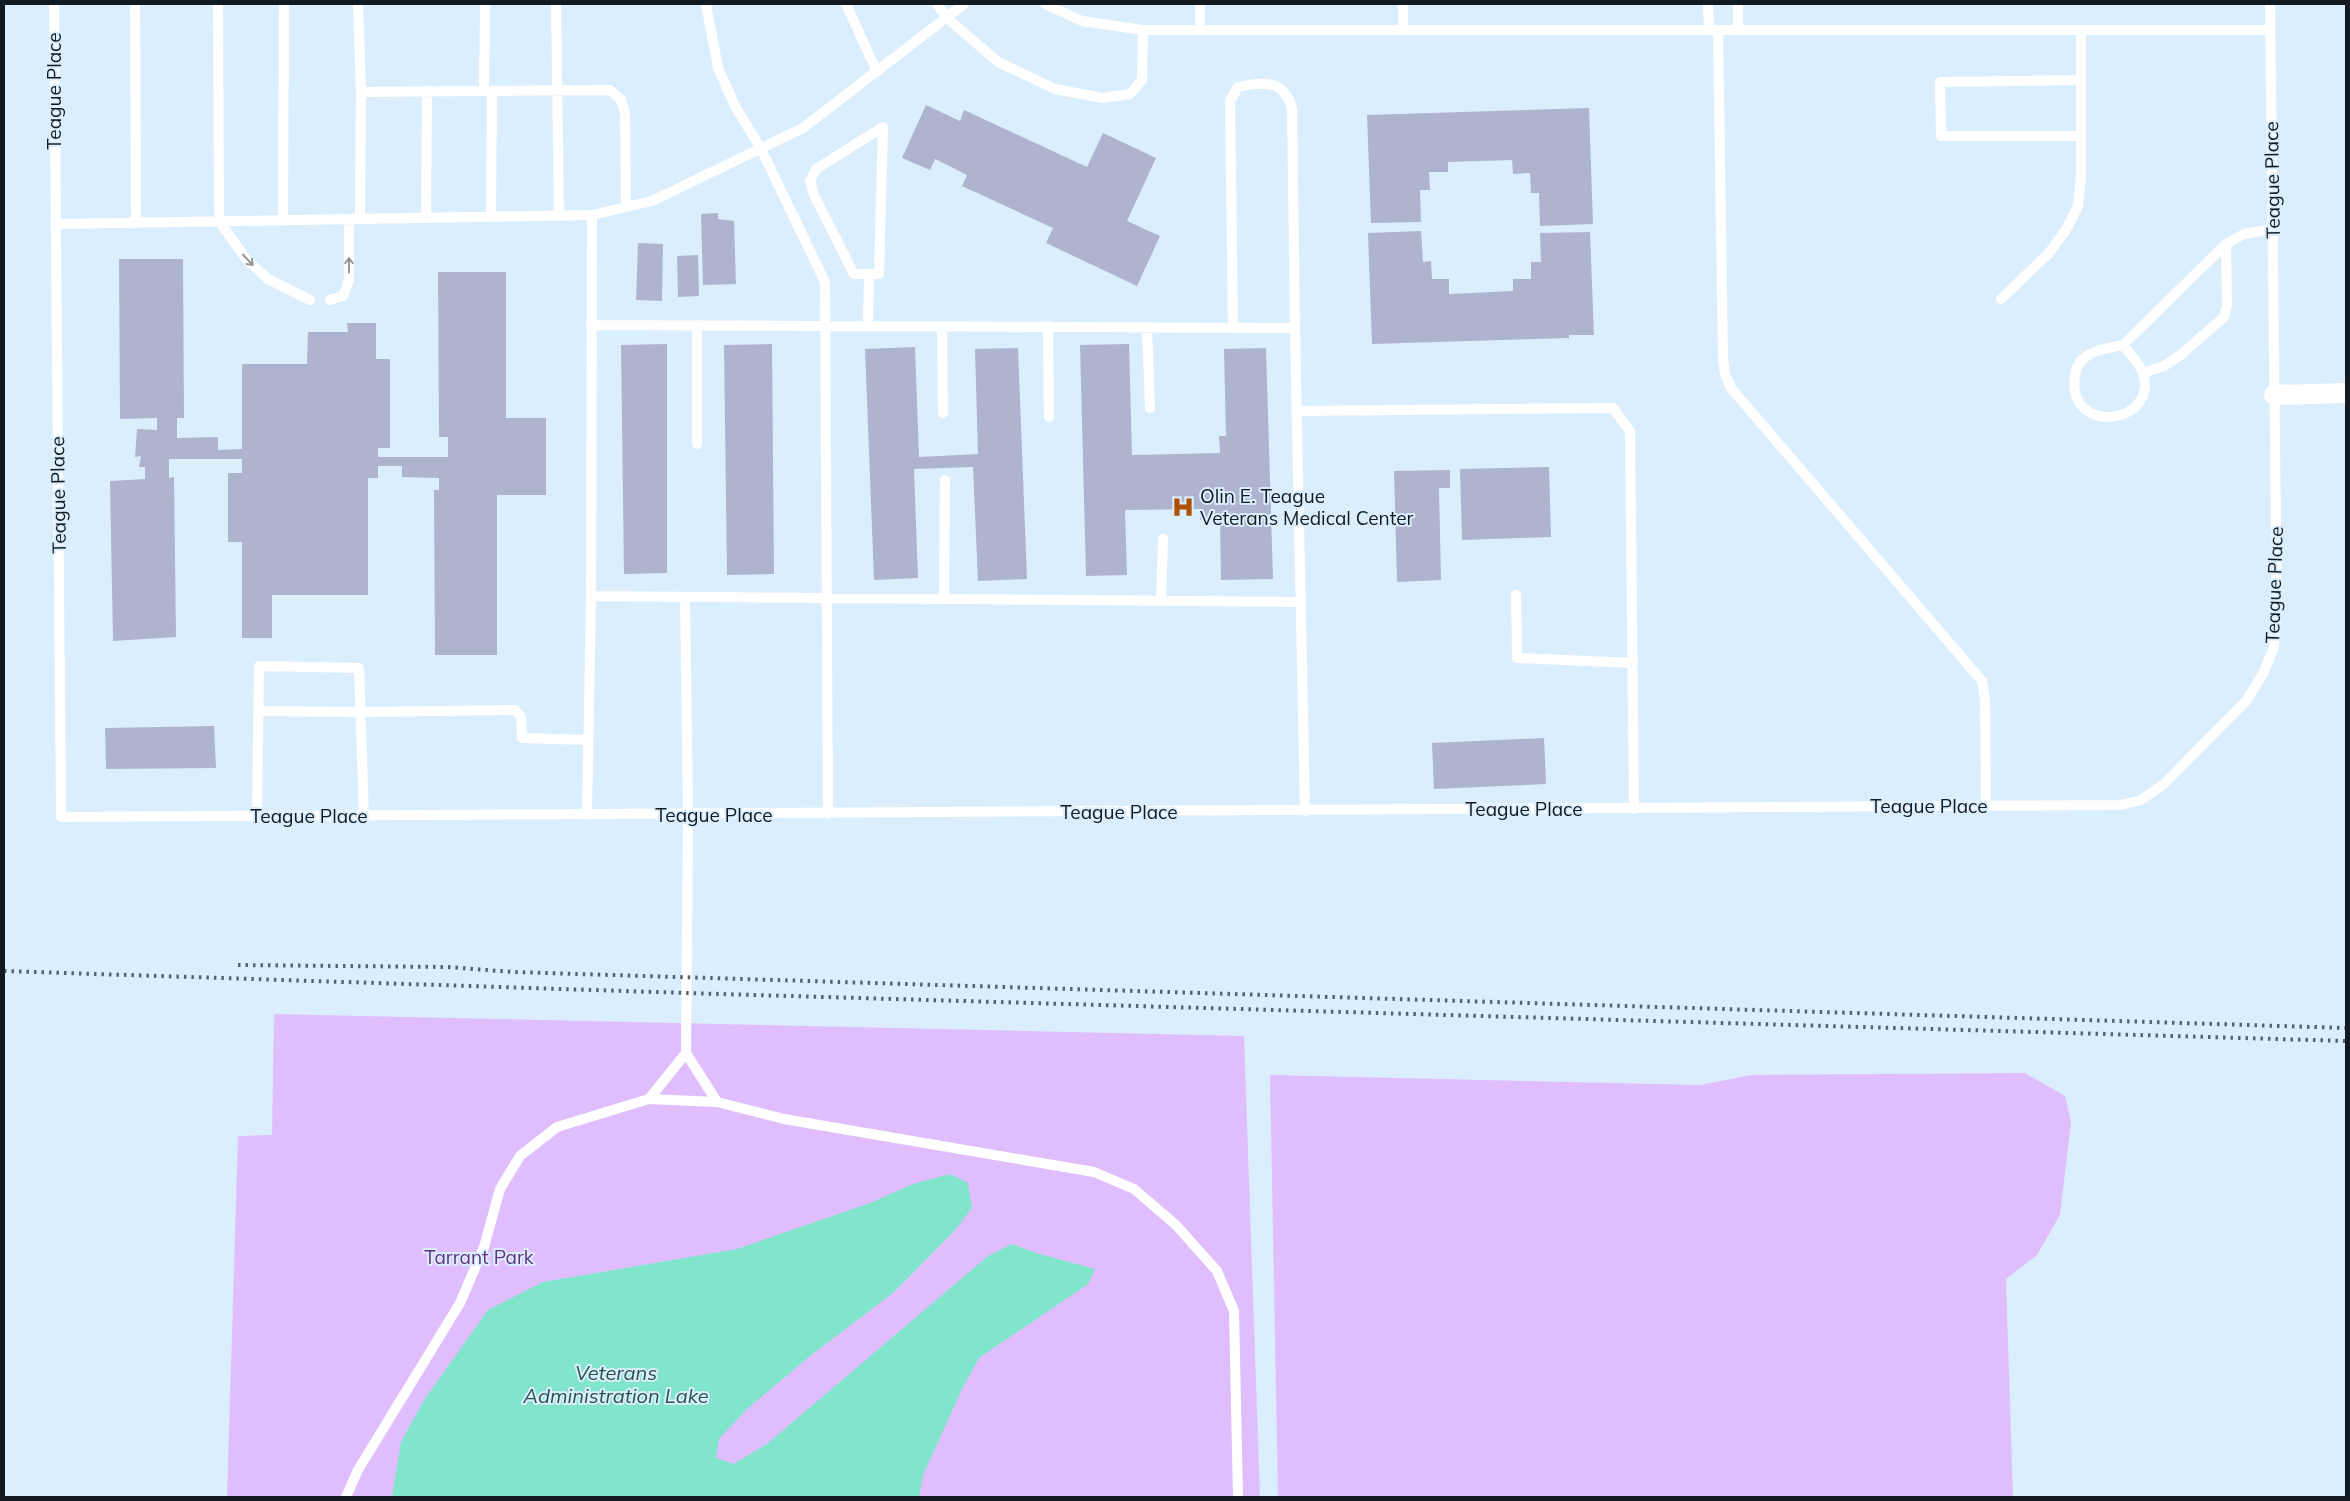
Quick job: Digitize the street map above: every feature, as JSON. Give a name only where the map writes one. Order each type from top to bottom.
[{"type":"street","points":[[2274,395],[2346,393]]},
{"type":"lane","name":"Teague Place","points":[[54,4],[61,817],[688,815],[2122,805],[2141,800],[2164,784],[2246,701],[2263,674],[2274,647],[2277,614],[2270,4]]},
{"type":"lane","points":[[135,4],[136,222]]},
{"type":"lane","points":[[218,4],[219,221],[246,259],[268,279],[310,300]]},
{"type":"lane","points":[[283,220],[284,4]]},
{"type":"lane","points":[[330,300],[343,296],[349,280],[360,92],[358,4]]},
{"type":"lane","points":[[485,4],[491,217]]},
{"type":"lane","points":[[556,4],[559,216]]},
{"type":"lane","points":[[706,4],[718,68],[735,106],[761,148],[825,282],[825,598],[828,814]]},
{"type":"lane","points":[[846,4],[877,72]]},
{"type":"lane","points":[[937,4],[948,18],[998,62],[1055,89],[1102,98],[1130,94],[1142,80],[1143,30]]},
{"type":"lane","points":[[55,224],[592,215],[652,201],[803,128],[964,4]]},
{"type":"lane","points":[[1045,4],[1082,21],[1143,30],[2270,30]]},
{"type":"lane","points":[[1200,4],[1200,30]]},
{"type":"lane","points":[[1403,4],[1403,30]]},
{"type":"lane","points":[[1708,4],[1713,30],[1725,374],[1732,388],[1982,681],[1985,699],[1986,806]]},
{"type":"lane","points":[[1738,4],[1738,30]]},
{"type":"lane","points":[[2001,299],[2049,253],[2067,228],[2078,206],[2081,136],[2081,30]]},
{"type":"lane","points":[[2081,80],[1940,82],[1942,136],[2081,136]]},
{"type":"lane","points":[[1233,328],[1230,102],[1238,88],[1250,84],[1278,86],[1286,92],[1292,109],[1304,811]]},
{"type":"lane","points":[[360,92],[610,90],[621,100],[625,114],[626,207]]},
{"type":"lane","points":[[426,218],[427,91]]},
{"type":"lane","points":[[883,127],[879,274],[868,274],[854,274],[814,195],[810,181],[816,169],[883,127]]},
{"type":"lane","points":[[587,815],[591,596],[592,215]]},
{"type":"lane","points":[[2123,345],[2143,372],[2144,388],[2140,399],[2134,408],[2124,415],[2113,418],[2101,417],[2090,413],[2081,405],[2074,383],[2075,371],[2081,362],[2089,354],[2099,349],[2123,345],[2226,244],[2244,234],[2272,228]]},
{"type":"lane","points":[[2143,372],[2164,366],[2182,354],[2224,317],[2228,305],[2226,244]]},
{"type":"lane","points":[[868,274],[868,325]]},
{"type":"lane","points":[[591,325],[1295,328]]},
{"type":"lane","points":[[697,325],[697,444]]},
{"type":"lane","points":[[942,326],[942,413]]},
{"type":"lane","points":[[1048,326],[1049,417]]},
{"type":"lane","points":[[1147,327],[1150,408]]},
{"type":"lane","points":[[1297,411],[1614,408],[1630,431],[1634,808]]},
{"type":"lane","points":[[944,599],[945,480]]},
{"type":"lane","points":[[1161,601],[1163,539]]},
{"type":"lane","points":[[1516,595],[1518,658],[1633,663]]},
{"type":"lane","points":[[591,596],[1300,602]]},
{"type":"lane","points":[[685,597],[688,815],[686,1053],[716,1102]]},
{"type":"lane","points":[[257,817],[259,666],[359,668],[362,712],[364,816]]},
{"type":"lane","points":[[258,711],[515,710],[520,717],[522,738],[588,740]]},
{"type":"lane","points":[[649,1099],[686,1053]]},
{"type":"lane","points":[[346,1497],[358,1470],[460,1303],[484,1248],[500,1189],[520,1156],[557,1127],[649,1099],[716,1102],[784,1119],[1094,1172],[1134,1189],[1176,1225],[1217,1271],[1234,1312],[1238,1497]]},
{"type":"green space","name":"Tarrant Park","points":[[274,1014],[1244,1036],[1260,1497],[227,1497],[238,1136],[272,1135]]},
{"type":"green space","points":[[2025,1073],[2065,1096],[2071,1122],[2060,1215],[2037,1255],[2006,1279],[2013,1497],[1278,1497],[1270,1075],[1700,1085],[1751,1075]]},
{"type":"water","name":"Veterans Administration Lake","points":[[950,1174],[968,1183],[972,1208],[956,1229],[893,1293],[810,1356],[747,1409],[719,1439],[716,1458],[734,1464],[768,1443],[988,1256],[1012,1244],[1036,1253],[1095,1269],[1088,1284],[979,1358],[963,1387],[923,1475],[919,1497],[392,1497],[401,1442],[424,1400],[488,1310],[543,1282],[737,1249],[870,1203],[913,1184]]},
{"type":"building","points":[[926,105],[960,121],[964,110],[1087,167],[1103,133],[1156,158],[1127,221],[1160,236],[1137,286],[1046,243],[1053,228],[962,186],[967,175],[935,159],[930,170],[902,158]]},
{"type":"building","points":[[1589,108],[1593,224],[1540,226],[1539,193],[1531,193],[1530,173],[1513,174],[1512,160],[1448,162],[1448,172],[1429,172],[1430,190],[1420,190],[1421,222],[1371,223],[1367,115]]},
{"type":"building","points":[[718,213],[718,219],[734,221],[736,284],[703,285],[701,214]]},
{"type":"building","points":[[1421,231],[1423,262],[1431,261],[1432,279],[1449,279],[1449,294],[1513,291],[1513,279],[1531,279],[1531,262],[1541,262],[1540,233],[1590,232],[1594,335],[1569,335],[1569,338],[1372,344],[1368,233]]},
{"type":"building","points":[[638,243],[663,244],[662,301],[636,300]]},
{"type":"building","points":[[698,255],[699,296],[678,297],[677,256]]},
{"type":"building","points":[[119,259],[183,259],[184,418],[177,418],[177,438],[218,437],[218,450],[242,449],[242,364],[307,364],[308,332],[348,332],[347,323],[376,323],[376,359],[390,359],[390,448],[378,448],[378,457],[448,457],[448,437],[439,437],[438,272],[506,272],[506,418],[546,418],[546,495],[497,495],[497,655],[435,655],[434,490],[439,490],[439,478],[402,477],[402,466],[378,466],[378,478],[368,478],[368,595],[272,595],[272,638],[242,638],[242,542],[228,542],[228,473],[242,473],[242,459],[169,459],[169,478],[174,477],[176,637],[113,641],[110,481],[145,479],[145,467],[139,467],[141,456],[135,457],[137,429],[157,430],[157,418],[120,419]]},
{"type":"building","points":[[667,344],[667,573],[624,574],[621,345]]},
{"type":"building","points":[[772,344],[774,574],[727,575],[724,345]]},
{"type":"building","points":[[1129,344],[1132,455],[1220,453],[1219,436],[1226,436],[1224,349],[1266,348],[1273,579],[1221,580],[1220,520],[1200,520],[1200,509],[1125,510],[1127,575],[1086,576],[1080,345]]},
{"type":"building","points":[[915,347],[919,457],[978,454],[975,349],[1018,348],[1027,579],[978,581],[973,467],[914,469],[918,578],[874,580],[865,349]]},
{"type":"building","points":[[1549,467],[1551,537],[1462,540],[1460,469]]},
{"type":"building","points":[[1450,470],[1450,488],[1439,488],[1441,580],[1397,582],[1394,471]]},
{"type":"building","points":[[214,726],[216,768],[106,769],[105,728]]},
{"type":"building","points":[[1544,738],[1546,784],[1434,789],[1432,743]]},
{"type":"railway","points":[[238,965],[448,967],[513,972],[2346,1028]]},
{"type":"railway","points":[[4,971],[686,993],[2346,1041]]},
{"type":"place","name":"Olin E. Teague Veterans Medical Center","points":[[1183,507]]}]
